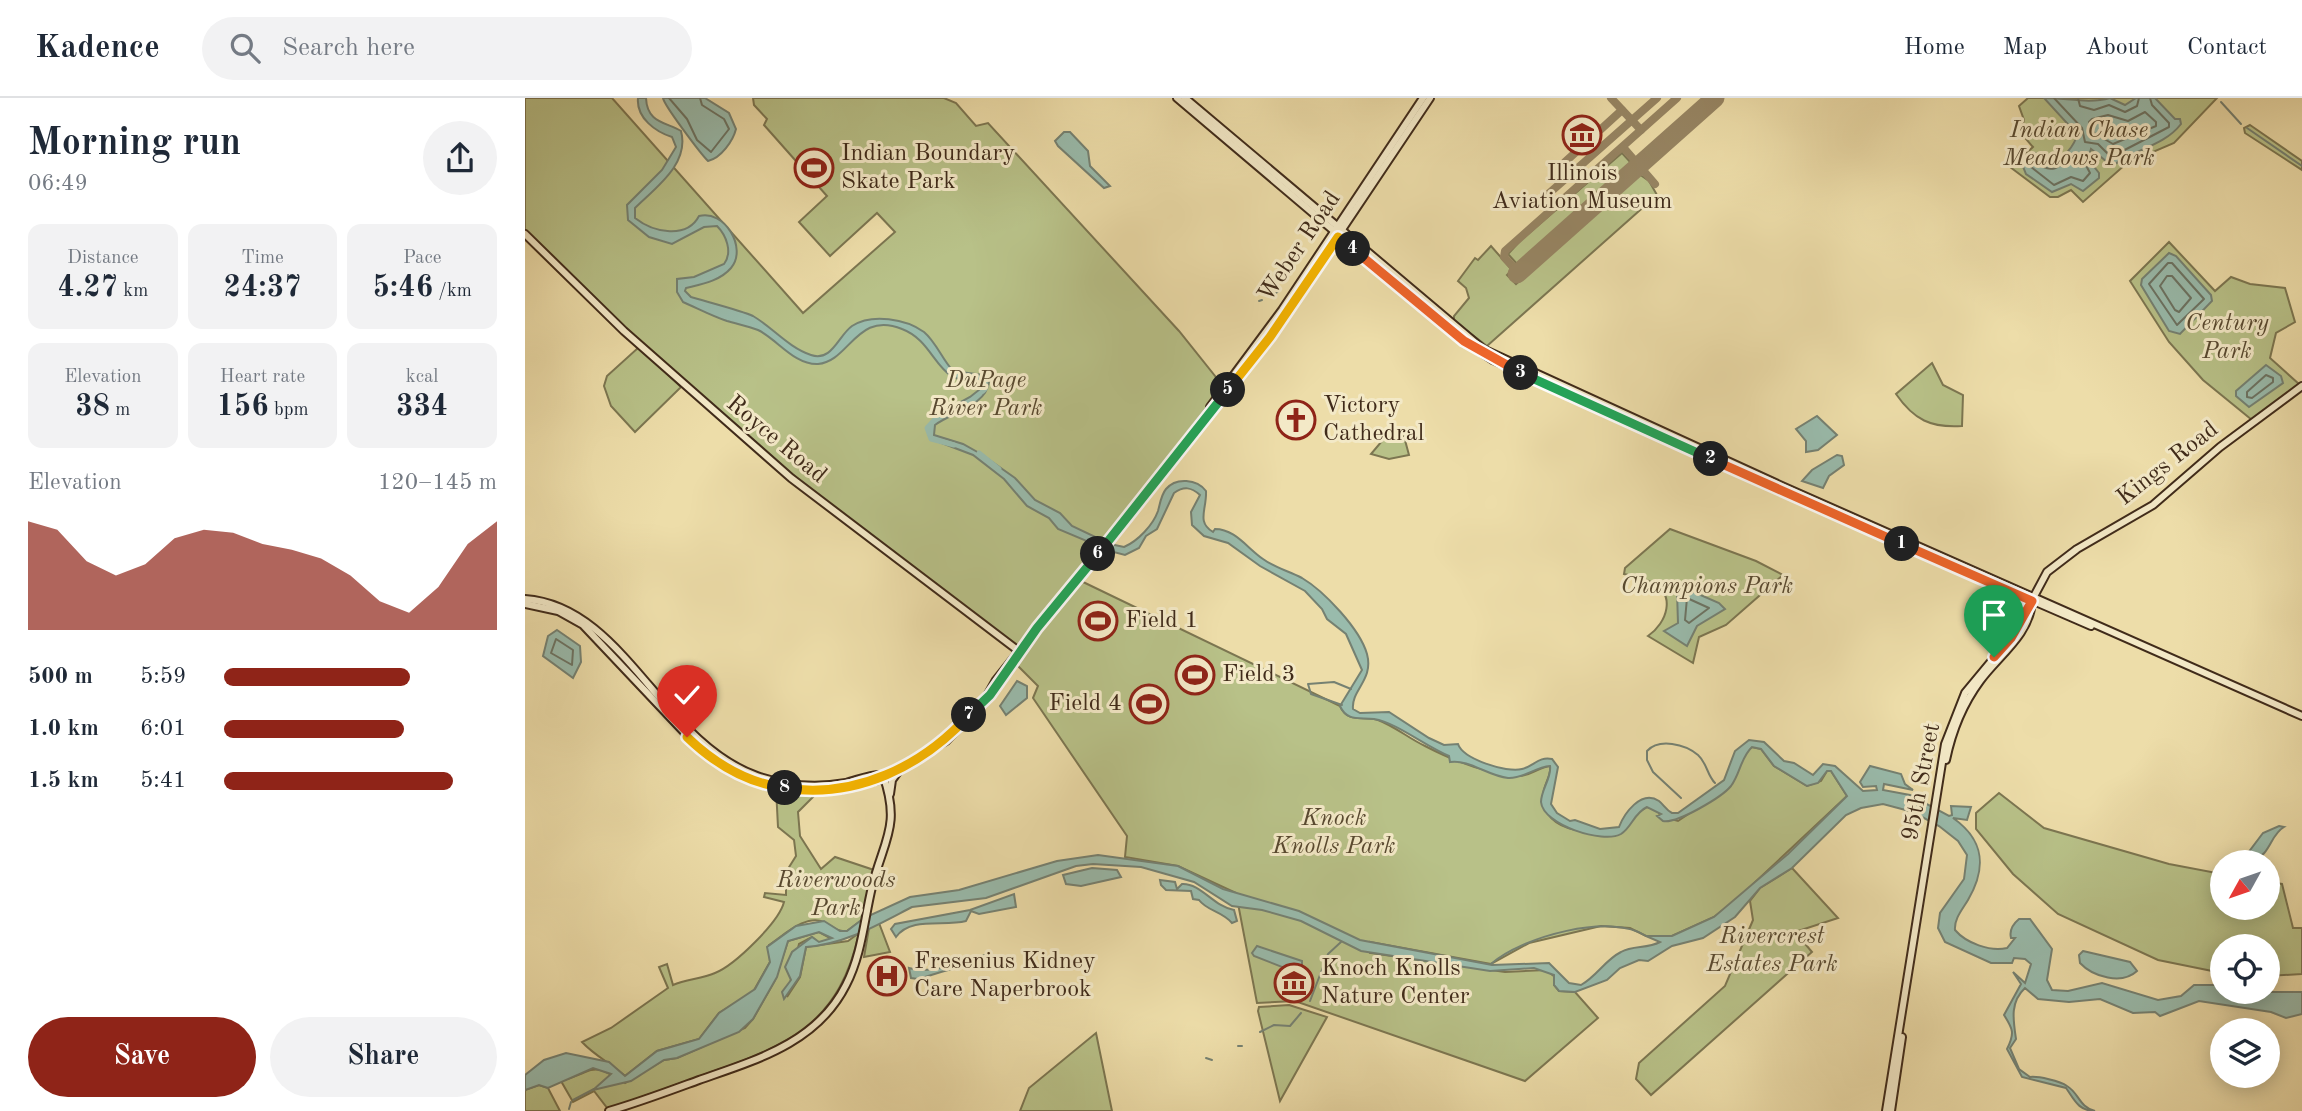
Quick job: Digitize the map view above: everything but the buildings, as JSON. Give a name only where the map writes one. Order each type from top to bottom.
[{"type":"main road","points":[[1177,98],[1464,341],[1493,360],[2302,716]]},
{"type":"main road","points":[[1185,98],[1337,232]]},
{"type":"main road","name":"Weber Road","points":[[525,602],[558,611],[583,625],[687,737],[711,758],[737,773],[778,787],[821,791],[868,784],[902,767],[936,746],[960,726],[987,696],[986,692],[1037,632],[1270,337],[1423,98]]},
{"type":"main road","name":"Weber Road","points":[[1337,232],[1430,98]]},
{"type":"main road","points":[[1373,182],[1379,164]]},
{"type":"main road","name":"Royce Road","points":[[525,234],[627,334],[791,478],[1020,652]]},
{"type":"main road","name":"Kings Road","points":[[2033,598],[2047,572],[2057,563],[2153,505],[2206,458],[2302,386]]},
{"type":"main road","name":"95th Street","points":[[1889,1111],[1945,744],[1958,707],[1980,672],[2011,638],[2033,598]]},
{"type":"main road","points":[[609,1111],[771,1054],[803,1035],[820,1021],[842,993],[856,962],[892,824],[892,780],[902,767]]},
{"type":"main road","points":[[883,775],[890,796]]},
{"type":"green space","name":"DuPage River Park","points":[[525,98],[612,98],[803,313],[895,232],[877,213],[830,256],[799,222],[827,196],[764,125],[767,119],[754,105],[753,98],[944,98],[956,103],[976,126],[988,123],[1179,331],[1223,386],[1019,650],[814,495],[622,328],[525,232]]},
{"type":"green space","name":"Indian Chase Meadows Park","points":[[2028,98],[2217,98],[2174,143],[2127,163],[2083,202],[2071,190],[2058,197],[2050,197],[2010,167],[2033,147],[2020,132],[2024,120],[2019,106]]},
{"type":"green space","points":[[2250,125],[2302,161],[2302,170],[2245,133],[2244,128]]},
{"type":"green space","points":[[1622,153],[1632,164],[1518,265],[1508,254],[1521,240]]},
{"type":"green space","points":[[1639,174],[1649,181],[1657,195],[1487,346],[1454,321],[1454,316],[1469,298],[1466,288],[1458,281],[1475,258],[1478,260],[1491,246],[1512,270],[1507,275],[1516,284]]},
{"type":"green space","name":"Century Park","points":[[2169,242],[2215,291],[2231,277],[2250,284],[2285,288],[2295,322],[2276,333],[2270,358],[2300,385],[2252,420],[2203,380],[2169,342],[2130,281]]},
{"type":"green space","points":[[639,347],[681,387],[635,432],[611,406],[604,386],[607,376]]},
{"type":"green space","points":[[1932,363],[1943,385],[1963,395],[1962,426],[1941,426],[1924,421],[1896,394]]},
{"type":"green space","points":[[1402,429],[1409,455],[1389,459],[1371,454],[1387,435]]},
{"type":"green space","name":"Champions Park","points":[[1670,529],[1756,561],[1783,575],[1726,625],[1699,637],[1693,663],[1648,636],[1660,624],[1666,609],[1664,594],[1659,587],[1641,578],[1624,574],[1625,568]]},
{"type":"green space","name":"Knock Knolls Park","points":[[1081,581],[1340,706],[1347,715],[1378,720],[1459,762],[1495,773],[1519,776],[1550,766],[1543,794],[1546,811],[1553,820],[1575,830],[1625,830],[1636,814],[1647,807],[1658,810],[1660,816],[1678,821],[1730,786],[1746,752],[1752,747],[1761,749],[1774,766],[1807,786],[1821,781],[1827,771],[1831,771],[1847,796],[1735,901],[1714,917],[1672,936],[1646,936],[1630,928],[1601,926],[1529,943],[1491,964],[1370,942],[1370,953],[1505,972],[1546,970],[1555,977],[1554,985],[1559,991],[1575,992],[1598,1018],[1525,1081],[1295,1001],[1257,1003],[1236,893],[1178,866],[1125,857],[1127,836],[1033,698],[1038,686],[1016,664]]},
{"type":"green space","points":[[1986,585],[2021,600],[2024,606],[2014,630],[1998,650]]},
{"type":"green space","name":"Riverwoods Park","points":[[776,788],[817,793],[798,812],[800,836],[821,869],[835,857],[874,870],[863,919],[847,931],[819,920],[803,923],[788,931],[769,945],[770,962],[753,992],[719,1013],[699,1039],[657,1051],[625,1076],[582,1042],[611,1028],[668,988],[659,967],[667,964],[673,985],[715,973],[734,961],[755,942],[780,910],[784,902],[764,897],[765,893],[786,895],[786,872],[796,856],[794,840],[778,827]]},
{"type":"green space","points":[[1999,793],[2044,828],[2169,864],[2210,872],[2210,920],[2280,920],[2282,884],[2293,928],[2302,928],[2302,974],[2280,975],[2280,934],[2210,934],[2210,971],[2158,960],[2058,914],[2013,874],[1976,829],[1976,813]]},
{"type":"green space","name":"Rivercrest Estates Park","points":[[1792,868],[1838,918],[1795,932],[1812,952],[1651,1095],[1636,1079],[1639,1063],[1725,986],[1753,920],[1750,901],[1760,888]]},
{"type":"green space","points":[[879,923],[890,952],[864,957],[869,928]]},
{"type":"green space","points":[[819,932],[832,939],[819,943],[812,937],[799,944],[787,997],[800,977],[806,947],[848,941],[859,933],[851,963],[826,1008],[790,1038],[742,1061],[608,1109],[594,1091],[573,1102],[561,1081],[587,1071],[599,1070],[625,1083],[664,1060],[677,1058],[745,1028],[775,980],[788,941]]},
{"type":"green space","points":[[1289,1005],[1327,1017],[1280,1101],[1258,1011],[1259,1007]]},
{"type":"green space","points":[[1096,1033],[1112,1111],[1020,1111],[1029,1088]]},
{"type":"green space","points":[[539,1085],[548,1088],[560,1111],[525,1111],[525,1090]]},
{"type":"water","points":[[638,98],[646,98],[647,106],[654,117],[681,131],[682,143],[676,165],[661,184],[635,208],[635,218],[660,230],[678,231],[694,223],[699,216],[708,215],[725,224],[735,241],[736,260],[731,268],[716,279],[686,288],[685,291],[691,297],[753,316],[795,348],[818,356],[830,352],[847,330],[860,322],[889,319],[917,327],[928,336],[953,371],[983,375],[989,382],[987,390],[975,403],[935,425],[934,435],[963,444],[981,454],[1015,478],[1035,500],[1060,513],[1072,526],[1110,544],[1124,547],[1135,541],[1153,522],[1163,494],[1170,485],[1186,481],[1202,487],[1206,491],[1204,519],[1208,528],[1213,532],[1215,529],[1229,532],[1268,562],[1311,584],[1330,601],[1357,633],[1367,654],[1368,663],[1365,678],[1353,702],[1353,709],[1360,713],[1389,712],[1429,738],[1444,745],[1458,744],[1476,760],[1496,767],[1522,769],[1540,760],[1552,759],[1558,767],[1551,804],[1557,813],[1570,821],[1575,820],[1600,829],[1619,827],[1629,810],[1646,798],[1659,801],[1670,812],[1678,813],[1724,780],[1735,751],[1749,740],[1764,742],[1784,761],[1794,763],[1813,775],[1823,764],[1835,766],[1863,791],[1877,790],[1876,786],[1863,787],[1860,782],[1870,766],[1901,774],[1905,784],[1913,790],[1884,784],[1883,790],[1910,795],[1949,816],[1952,815],[1951,806],[1971,807],[1967,820],[1953,818],[1972,836],[1980,856],[1974,889],[1955,926],[1955,930],[1965,939],[1986,947],[2007,948],[2015,938],[2011,938],[2011,930],[2015,923],[2019,919],[2030,919],[2052,949],[2047,980],[2052,990],[2068,991],[2102,983],[2158,1000],[2181,996],[2194,985],[2210,985],[2210,1003],[2199,1001],[2160,1016],[2155,1012],[2133,1013],[2100,999],[2069,1002],[2038,999],[2025,988],[2015,1005],[2016,1039],[2010,1048],[2019,1069],[2030,1077],[2064,1084],[2086,1106],[2095,1111],[2084,1109],[2077,1104],[2066,1088],[2022,1077],[2007,1049],[2012,1031],[2004,1015],[2021,984],[2013,972],[2025,983],[2031,964],[2025,959],[2014,958],[2012,963],[1991,963],[1945,942],[1938,928],[1940,913],[1964,879],[1967,855],[1958,841],[1939,826],[1913,812],[1883,804],[1861,808],[1846,815],[1792,868],[1760,888],[1735,917],[1703,938],[1672,946],[1648,961],[1639,960],[1620,968],[1607,980],[1575,992],[1559,991],[1554,985],[1554,975],[1534,968],[1490,971],[1361,951],[1301,921],[1262,910],[1232,906],[1194,882],[1141,867],[1093,864],[1076,866],[986,898],[912,907],[848,938],[806,947],[800,976],[784,999],[782,992],[791,980],[785,967],[792,952],[812,937],[819,942],[832,938],[819,932],[788,941],[777,977],[753,1019],[739,1032],[677,1058],[664,1060],[631,1081],[593,1090],[611,1074],[593,1068],[548,1088],[539,1085],[525,1090],[525,1075],[544,1060],[566,1053],[609,1062],[625,1076],[657,1051],[699,1039],[719,1013],[755,989],[770,962],[767,947],[796,926],[824,921],[840,931],[847,931],[864,918],[910,897],[959,890],[1057,861],[1098,855],[1178,866],[1223,889],[1299,911],[1360,940],[1492,965],[1549,963],[1569,983],[1581,985],[1621,952],[1660,942],[1646,936],[1672,936],[1714,917],[1788,854],[1847,796],[1831,771],[1827,771],[1818,783],[1807,786],[1774,766],[1761,749],[1752,747],[1731,786],[1709,803],[1670,821],[1663,821],[1657,816],[1661,814],[1647,807],[1621,834],[1588,834],[1562,825],[1544,810],[1541,797],[1550,766],[1519,777],[1501,777],[1464,763],[1450,762],[1449,756],[1383,721],[1350,717],[1340,706],[1362,670],[1346,634],[1327,619],[1322,609],[1305,591],[1260,566],[1228,543],[1204,536],[1192,525],[1191,512],[1200,495],[1194,490],[1184,488],[1174,493],[1157,529],[1146,536],[1139,548],[1125,555],[1110,551],[1103,553],[1094,544],[1058,529],[1049,518],[1027,506],[1004,479],[973,455],[931,439],[927,428],[937,415],[984,386],[982,379],[967,381],[946,372],[914,336],[887,325],[874,326],[864,331],[829,361],[809,363],[793,356],[758,330],[721,319],[683,302],[677,292],[677,279],[694,277],[724,264],[728,254],[727,244],[717,226],[704,227],[672,244],[649,237],[628,220],[627,205],[662,170],[676,147],[672,137],[648,123],[638,105]]},
{"type":"water","points":[[663,98],[705,98],[729,113],[736,129],[726,148],[708,161]]},
{"type":"water","points":[[2044,98],[2086,101],[2110,98],[2125,105],[2136,98],[2155,98],[2175,119],[2180,119],[2181,124],[2158,142],[2112,166],[2091,149],[2088,159],[2099,173],[2099,178],[2083,191],[2071,184],[2052,192],[2026,174],[2022,164],[2035,153],[2048,163],[2059,160],[2071,147],[2077,134]]},
{"type":"water","points":[[1064,132],[1070,132],[1088,151],[1090,166],[1110,186],[1104,188],[1058,146],[1055,141]]},
{"type":"water","points":[[2169,253],[2176,256],[2211,295],[2212,301],[2180,334],[2169,331],[2141,285],[2142,279]]},
{"type":"water","points":[[2266,365],[2281,376],[2283,383],[2249,407],[2236,396],[2236,391]]},
{"type":"water","points":[[1817,416],[1837,435],[1818,450],[1806,452],[1806,441],[1796,429]]},
{"type":"water","points":[[1837,455],[1842,456],[1844,465],[1829,476],[1823,488],[1802,481],[1812,470]]},
{"type":"water","points":[[1680,586],[1719,603],[1725,609],[1697,626],[1687,646],[1664,631],[1678,623],[1677,592]]},
{"type":"water","points":[[557,630],[580,646],[581,662],[573,678],[543,656],[548,636]]},
{"type":"water","points":[[1017,681],[1027,686],[1027,698],[1006,715],[1000,706]]},
{"type":"water","points":[[2279,826],[2284,827],[2266,850],[2250,850],[2263,833]]},
{"type":"water","points":[[1092,868],[1117,870],[1121,877],[1081,886],[1066,884],[1063,875]]},
{"type":"water","points":[[1160,880],[1175,882],[1177,889],[1182,884],[1195,887],[1220,905],[1234,910],[1237,921],[1232,923],[1199,900],[1193,899],[1191,891],[1166,890]]},
{"type":"water","points":[[1014,894],[1016,907],[979,914],[971,911],[966,921],[957,923],[910,926],[896,937],[891,929],[895,924],[970,910]]},
{"type":"water","points":[[1257,946],[1302,961],[1302,971],[1309,979],[1308,984],[1301,984],[1295,972],[1254,956],[1252,953]]},
{"type":"water","points":[[2083,951],[2130,962],[2137,971],[2124,978],[2108,978],[2092,972],[2080,963],[2079,955]]},
{"type":"water","points":[[985,955],[990,959],[988,968],[964,966],[918,979],[911,978],[909,968],[937,969]]},
{"type":"water","points":[[2280,992],[2302,992],[2302,1014],[2286,1018],[2271,1012],[2219,1004],[2280,1004]]},
{"type":"waterway","points":[[2221,102],[2241,124]]},
{"type":"waterway","points":[[2247,128],[2302,166]]},
{"type":"waterway","points":[[972,379],[980,380],[985,389],[983,391]]},
{"type":"waterway","points":[[938,416],[927,428],[931,439],[954,445]]},
{"type":"waterway","points":[[979,453],[999,469]]},
{"type":"waterway","points":[[1342,705],[1311,694],[1308,684],[1334,682],[1351,689]]},
{"type":"waterway","points":[[1681,798],[1653,772],[1647,760],[1647,751],[1652,747],[1672,744],[1693,751],[1701,758],[1715,783]]},
{"type":"waterway","points":[[1491,964],[1505,954],[1544,937],[1589,927],[1631,929],[1646,936]]},
{"type":"waterway","points":[[1310,1001],[1328,954],[1341,942]]},
{"type":"waterway","points":[[1260,1032],[1274,1025],[1290,1026],[1301,1013]]},
{"type":"waterway","points":[[1206,1058],[1212,1060]]},
{"type":"waterway","points":[[555,1069],[575,1064]]},
{"type":"waterway","points":[[573,1100],[594,1089]]},
{"type":"waterway","points":[[569,1109],[571,1102]]},
{"type":"taxiway","points":[[1611,98],[1641,130]]},
{"type":"taxiway","points":[[1546,196],[1657,98]]},
{"type":"taxiway","points":[[1519,273],[1504,257],[1505,251],[1677,98]]},
{"type":"taxiway","points":[[1583,182],[1565,162],[1622,110]]},
{"type":"taxiway","points":[[1623,147],[1655,184]]},
{"type":"runway","points":[[1517,274],[1715,98]]},
{"type":"place","name":"Illinois Aviation Museum","points":[[1582,135]]},
{"type":"place","name":"Indian Boundary Skate Park","points":[[814,168]]},
{"type":"place","name":"Victory Cathedral","points":[[1296,420]]},
{"type":"place","name":"Field 1","points":[[1098,621]]},
{"type":"place","name":"Field 3","points":[[1195,675]]},
{"type":"place","name":"Field 4","points":[[1149,704]]},
{"type":"place","name":"Fresenius Kidney Care Naperbrook","points":[[887,976]]},
{"type":"place","name":"Knoch Knolls Nature Center","points":[[1294,983]]},
{"type":"route","points":[[687,737],[711,758],[744,776],[778,787],[804,791],[839,790],[876,781],[940,746],[990,695],[1054,606],[1270,337],[1338,237],[1476,351],[1493,360],[1798,499],[2032,601],[2011,638],[1994,657]]}]
